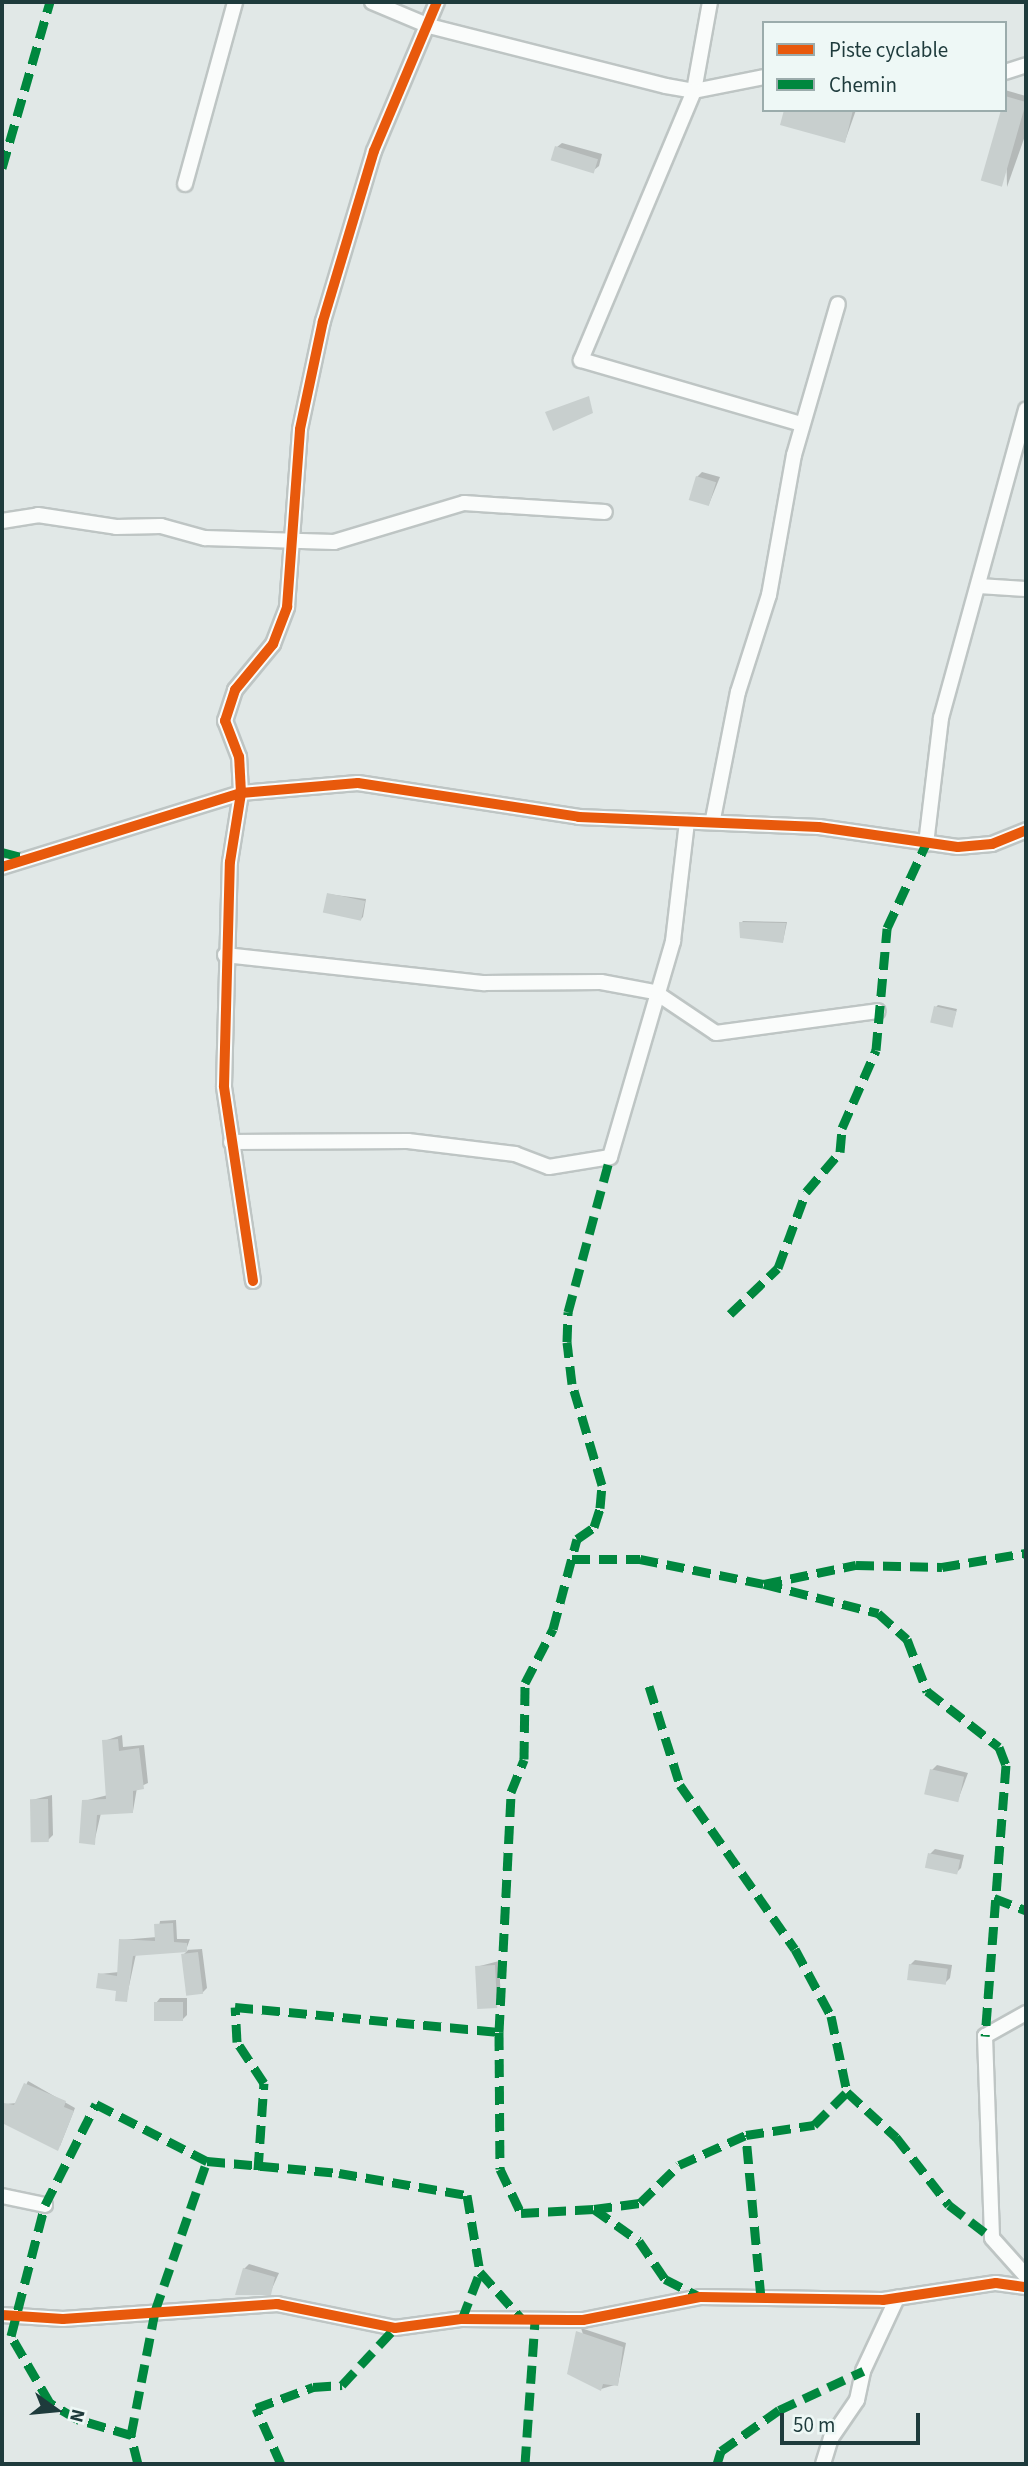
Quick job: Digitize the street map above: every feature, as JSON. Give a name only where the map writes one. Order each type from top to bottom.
[{"type":"street","points":[[185,184],[235,2]]},
{"type":"street","points":[[372,2],[429,26],[694,91],[762,77]]},
{"type":"street","points":[[253,1281],[224,1086],[226,955],[241,793],[239,757],[225,721],[235,690],[273,644],[287,607],[300,429],[323,321],[374,151],[437,2]]},
{"type":"street","points":[[710,2],[694,91],[582,360],[802,424]]},
{"type":"street","points":[[1007,71],[1026,65]]},
{"type":"street","points":[[713,819],[738,692],[769,595],[802,424],[838,304]]},
{"type":"street","points":[[926,845],[941,718],[1026,410]]},
{"type":"street","points":[[2,521],[61,516],[205,538],[291,542],[354,538],[464,503],[605,512]]},
{"type":"street","points":[[978,586],[1026,589]]},
{"type":"street","points":[[2,867],[241,793],[358,783],[579,817],[687,822],[713,819],[926,845],[992,844],[1026,830]]},
{"type":"street","points":[[231,1142],[408,1141],[515,1154],[550,1167],[610,1157],[655,992],[673,941],[687,822]]},
{"type":"street","points":[[226,955],[484,983],[601,982],[655,992],[716,1032],[878,1011]]},
{"type":"street","points":[[1026,2012],[985,2036],[992,2238],[1026,2276]]},
{"type":"street","points":[[2,2196],[45,2205]]},
{"type":"street","points":[[2,2315],[63,2319],[277,2304],[395,2328],[462,2319],[583,2320],[699,2297],[898,2298],[996,2283],[1026,2287]]},
{"type":"street","points":[[822,2464],[831,2438],[857,2400],[863,2371],[898,2298]]},
{"type":"building","points":[[1007,97],[1026,102],[1002,187],[981,181],[1000,112],[1007,112]]},
{"type":"building","points":[[783,112],[853,112],[845,143],[780,125]]},
{"type":"building","points":[[555,146],[598,159],[594,174],[551,160]]},
{"type":"building","points":[[589,396],[593,413],[553,431],[545,412]]},
{"type":"building","points":[[696,476],[716,482],[709,506],[689,500]]},
{"type":"building","points":[[327,893],[365,901],[361,921],[323,913]]},
{"type":"building","points":[[739,922],[786,923],[783,943],[740,938]]},
{"type":"building","points":[[934,1006],[956,1011],[953,1028],[930,1023]]},
{"type":"building","points":[[118,1739],[119,1751],[139,1748],[144,1789],[133,1791],[133,1813],[97,1815],[95,1845],[79,1843],[82,1800],[106,1799],[102,1740]]},
{"type":"building","points":[[930,1769],[964,1777],[958,1802],[924,1794]]},
{"type":"building","points":[[30,1799],[48,1799],[49,1842],[31,1842]]},
{"type":"building","points":[[928,1853],[960,1860],[957,1875],[925,1868]]},
{"type":"building","points":[[173,1923],[174,1942],[187,1943],[187,1952],[133,1956],[127,2002],[115,2001],[116,1991],[96,1988],[98,1973],[117,1976],[119,1939],[155,1941],[154,1924]]},
{"type":"building","points":[[198,1952],[203,1994],[186,1996],[181,1954]]},
{"type":"building","points":[[909,1964],[948,1969],[946,1985],[907,1980]]},
{"type":"building","points":[[495,1965],[497,2008],[477,2009],[475,1966]]},
{"type":"building","points":[[154,2002],[183,2002],[183,2021],[154,2021]]},
{"type":"building","points":[[24,2083],[66,2101],[64,2107],[74,2111],[58,2151],[2,2123],[4,2103],[14,2105]]},
{"type":"building","points":[[243,2268],[275,2277],[271,2295],[235,2295]]},
{"type":"building","points":[[576,2331],[623,2347],[618,2386],[603,2384],[601,2391],[567,2374]]},
{"type":"marked path","points":[[2,168],[50,2]]},
{"type":"marked path","points":[[730,1314],[778,1268],[806,1192],[840,1152],[842,1128],[876,1050],[887,928],[926,844]]},
{"type":"marked path","points":[[2,852],[25,858]]},
{"type":"marked path","points":[[499,2032],[511,1792],[524,1759],[525,1683],[553,1629],[577,1539],[594,1527],[600,1508],[602,1485],[572,1384],[567,1342],[568,1312],[610,1157]]},
{"type":"marked path","points":[[572,1559],[640,1559],[764,1584],[856,1565],[942,1567],[1026,1553]]},
{"type":"marked path","points":[[764,1584],[878,1613],[907,1639],[927,1691],[999,1747],[1006,1765],[985,2036]]},
{"type":"marked path","points":[[649,1686],[680,1785],[795,1949],[831,2016],[847,2092],[896,2137],[949,2205],[992,2238]]},
{"type":"marked path","points":[[994,1898],[1026,1910]]},
{"type":"marked path","points":[[258,2170],[264,2083],[237,2042],[235,2007],[499,2032],[500,2169],[521,2213],[594,2209],[639,2241],[665,2279],[700,2297]]},
{"type":"marked path","points":[[761,2298],[746,2135],[814,2125],[847,2092]]},
{"type":"marked path","points":[[131,2435],[77,2419],[50,2403],[11,2336],[45,2205],[96,2104],[207,2161],[339,2173],[467,2195],[480,2272],[521,2318]]},
{"type":"marked path","points":[[594,2209],[640,2203],[679,2165],[746,2135]]},
{"type":"marked path","points":[[138,2464],[131,2435],[155,2311],[207,2161]]},
{"type":"marked path","points":[[462,2319],[480,2272]]},
{"type":"marked path","points":[[525,2464],[535,2320]]},
{"type":"marked path","points":[[281,2464],[256,2408],[313,2387],[342,2385],[395,2328]]},
{"type":"marked path","points":[[717,2464],[721,2451],[779,2410],[863,2371]]},
{"type":"cycle path","points":[[253,1281],[224,1086],[230,862],[241,793],[239,757],[225,721],[235,690],[273,644],[287,607],[300,429],[323,321],[374,151],[437,2]]},
{"type":"cycle path","points":[[2,867],[241,793],[358,783],[579,817],[819,827],[958,847],[992,844],[1026,830]]},
{"type":"cycle path","points":[[2,2315],[63,2319],[277,2304],[395,2328],[462,2319],[583,2320],[700,2297],[883,2300],[996,2283],[1026,2287]]}]
